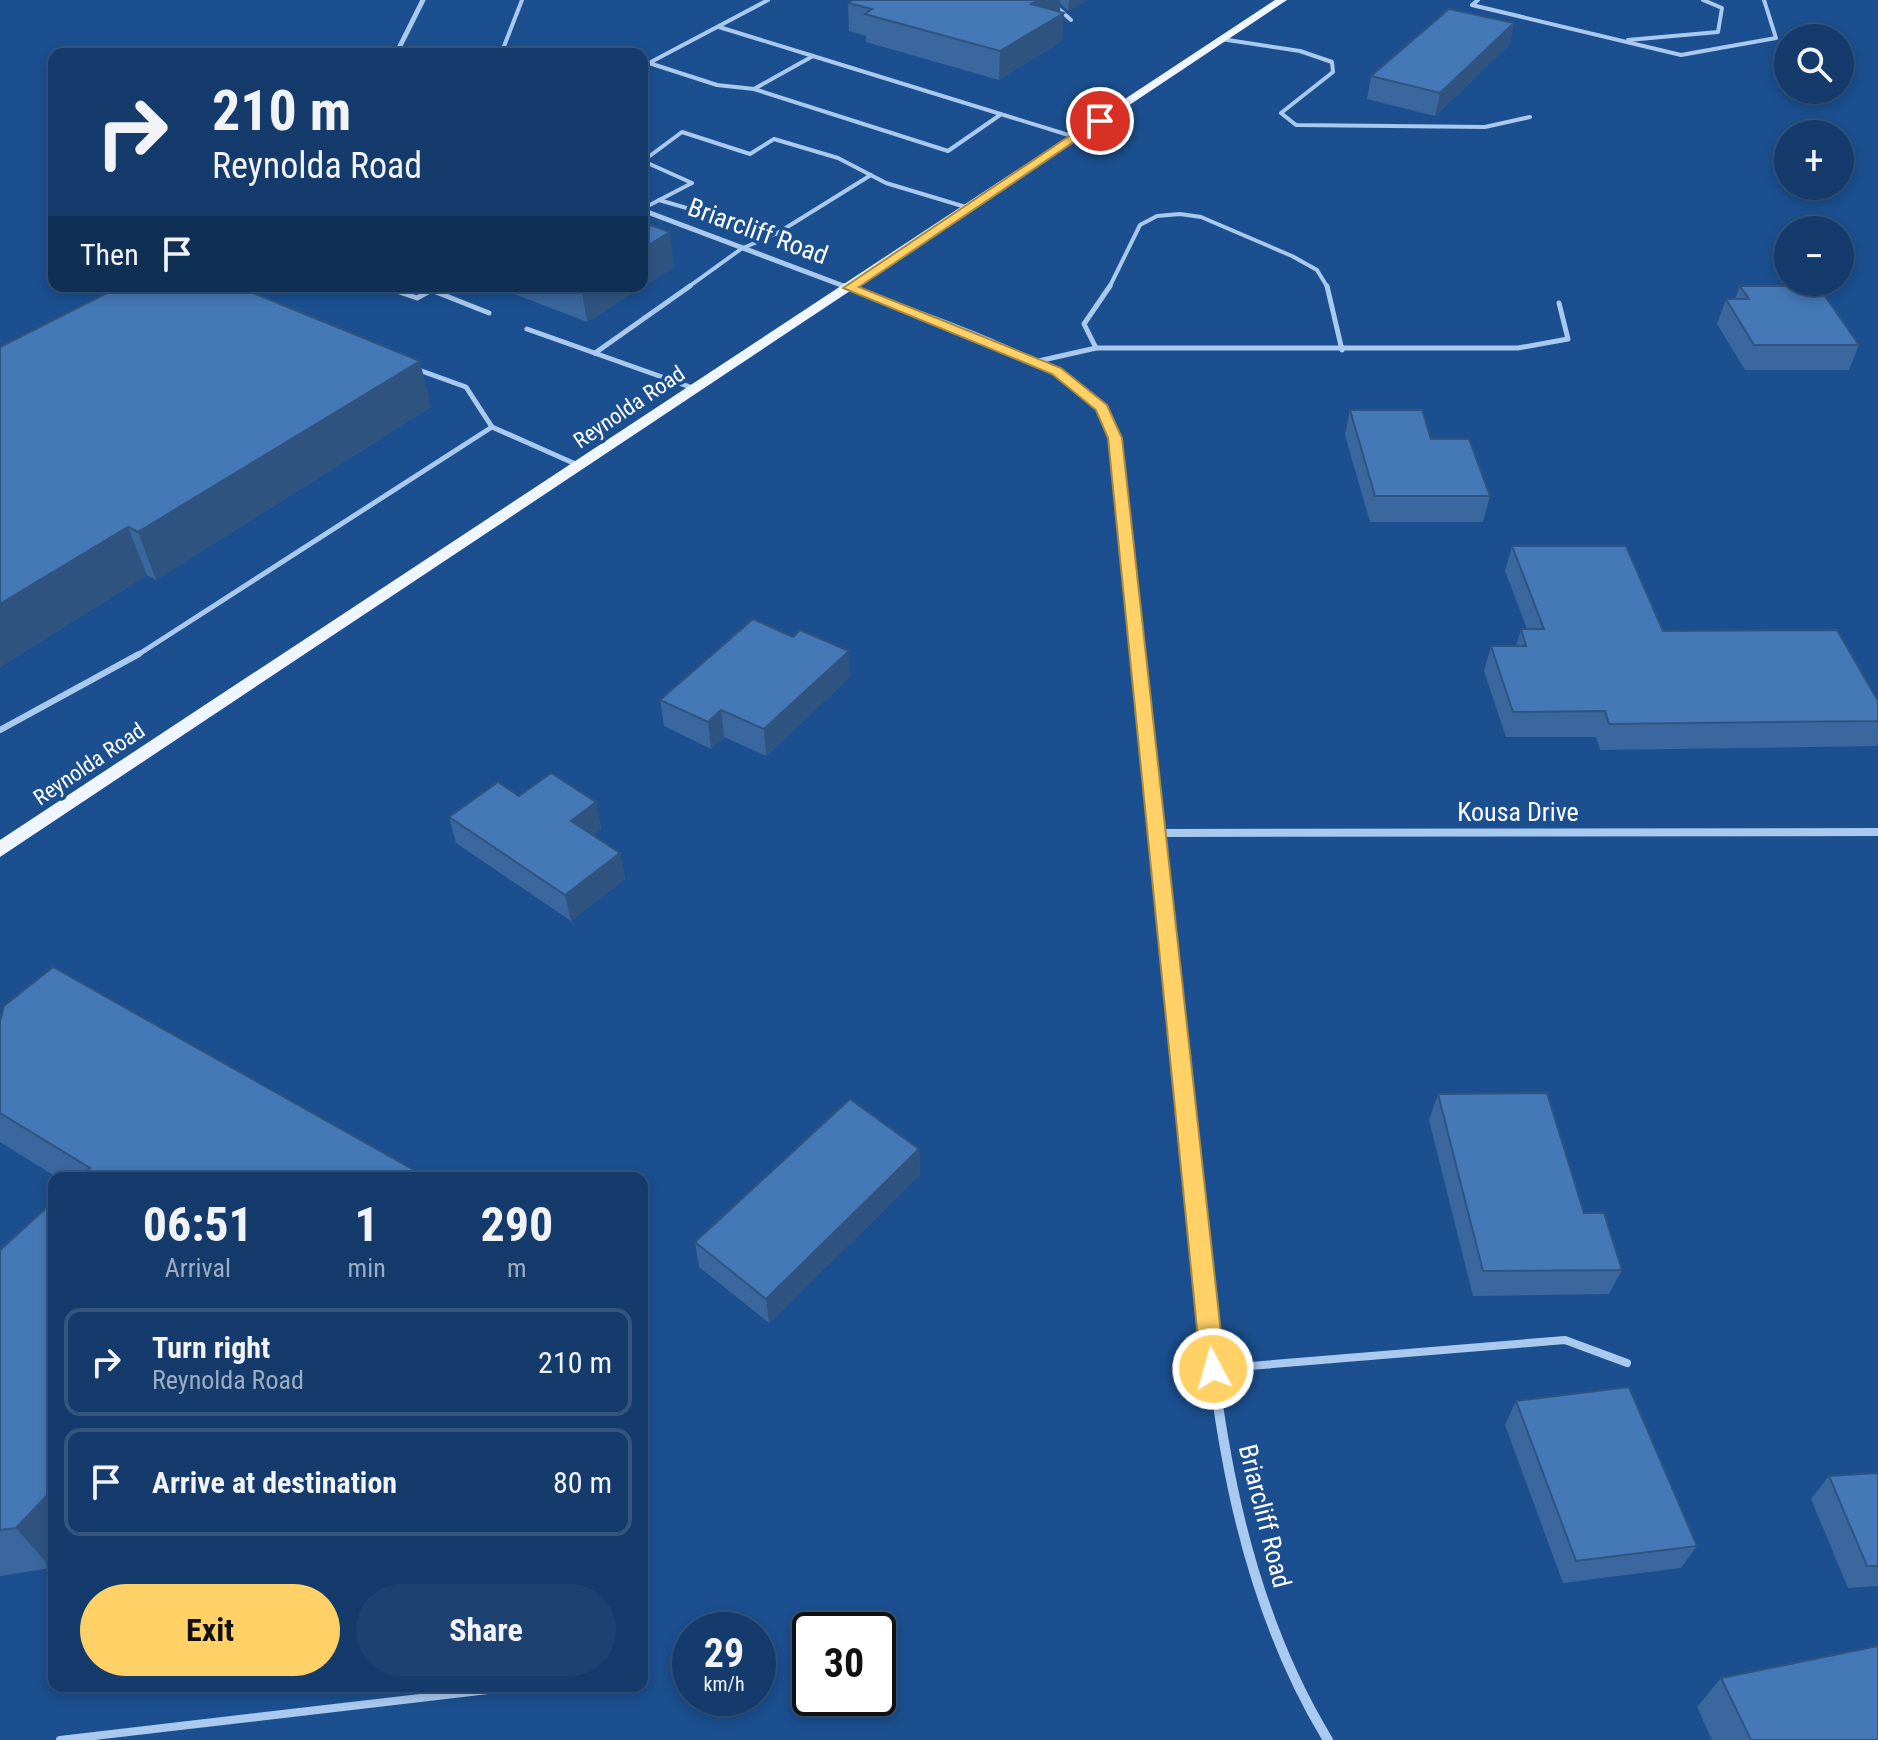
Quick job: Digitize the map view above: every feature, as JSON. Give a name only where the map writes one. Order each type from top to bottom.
[{"type":"main road","name":"Reynolda Road","points":[[0,850],[1282,0]]},
{"type":"street","points":[[399,48],[423,0]]},
{"type":"street","name":"Briarcliff Road","points":[[648,212],[1056,371],[1102,408],[1115,438],[1213,1369],[1225,1457],[1254,1580],[1309,1709],[1328,1740]]},
{"type":"street","name":"Kousa Drive","points":[[1157,833],[1878,832]]},
{"type":"lane","points":[[503,48],[522,0]]},
{"type":"lane","points":[[758,0],[766,1]]},
{"type":"lane","points":[[1049,0],[1071,20]]},
{"type":"lane","points":[[1478,0],[1472,5],[1681,55],[1776,38],[1764,0]]},
{"type":"lane","points":[[1621,40],[1718,32],[1722,8],[1703,0]]},
{"type":"lane","points":[[766,1],[649,63],[717,85],[754,89],[948,151],[1000,115]]},
{"type":"lane","points":[[719,27],[1075,137]]},
{"type":"lane","points":[[1221,39],[1300,51],[1332,62],[1333,72],[1281,113],[1296,125],[1485,127],[1530,117]]},
{"type":"lane","points":[[754,89],[813,56]]},
{"type":"lane","points":[[648,157],[682,132],[750,154],[774,139],[838,158],[886,183],[969,208]]},
{"type":"lane","points":[[648,163],[692,183],[648,206]]},
{"type":"lane","points":[[595,353],[741,249],[776,234],[871,175]]},
{"type":"lane","points":[[659,200],[776,234]]},
{"type":"lane","points":[[1096,348],[1084,324],[1104,298],[1140,225],[1157,216],[1180,214],[1201,217],[1317,270],[1328,288],[1342,350]]},
{"type":"lane","points":[[400,292],[417,298],[428,292]]},
{"type":"lane","points":[[436,292],[489,313]]},
{"type":"lane","points":[[1034,362],[1096,348],[1518,348],[1568,339],[1559,303]]},
{"type":"lane","points":[[527,329],[695,389]]},
{"type":"lane","points":[[408,366],[466,387],[492,427],[580,466]]},
{"type":"lane","points":[[0,730],[120,667],[492,427]]},
{"type":"lane","points":[[1213,1369],[1565,1340],[1627,1363]]},
{"type":"lane","points":[[60,1740],[472,1692]]},
{"type":"building","points":[[853,0],[1039,0],[1031,4],[1064,13],[1000,51],[865,14],[872,9],[848,3]]},
{"type":"building","points":[[1449,9],[1514,23],[1440,93],[1371,76]]},
{"type":"building","points":[[648,224],[670,232],[648,245]]},
{"type":"building","points":[[1740,286],[1774,286],[1774,296],[1825,296],[1859,345],[1754,345],[1726,299],[1749,299]]},
{"type":"building","points":[[109,292],[251,292],[420,361],[138,532],[128,527],[0,604],[0,347]]},
{"type":"building","points":[[1350,410],[1422,410],[1431,439],[1469,439],[1490,496],[1375,496]]},
{"type":"building","points":[[1512,546],[1626,546],[1663,631],[1837,630],[1878,701],[1878,721],[1609,724],[1605,711],[1513,712],[1491,646],[1526,646],[1521,629],[1544,629]]},
{"type":"building","points":[[753,619],[793,637],[800,630],[849,651],[764,729],[721,710],[708,722],[660,700]]},
{"type":"building","points":[[551,773],[596,802],[571,821],[620,853],[565,895],[449,817],[498,782],[519,796]]},
{"type":"building","points":[[53,967],[417,1172],[86,1172],[90,1168],[0,1113],[0,1021],[4,1006]]},
{"type":"building","points":[[1547,1093],[1584,1213],[1604,1213],[1622,1270],[1483,1271],[1438,1094]]},
{"type":"building","points":[[850,1099],[919,1149],[766,1299],[695,1242]]},
{"type":"building","points":[[48,1206],[48,1494],[16,1528],[0,1530],[0,1250]]},
{"type":"building","points":[[1629,1387],[1697,1546],[1576,1561],[1516,1401]]},
{"type":"building","points":[[1878,1473],[1878,1566],[1867,1566],[1829,1476]]},
{"type":"building","points":[[1878,1646],[1878,1740],[1751,1740],[1721,1678]]},
{"type":"route","points":[[1100,121],[849,288],[943,323],[1056,371],[1081,388],[1102,408],[1115,438],[1213,1369]]}]
